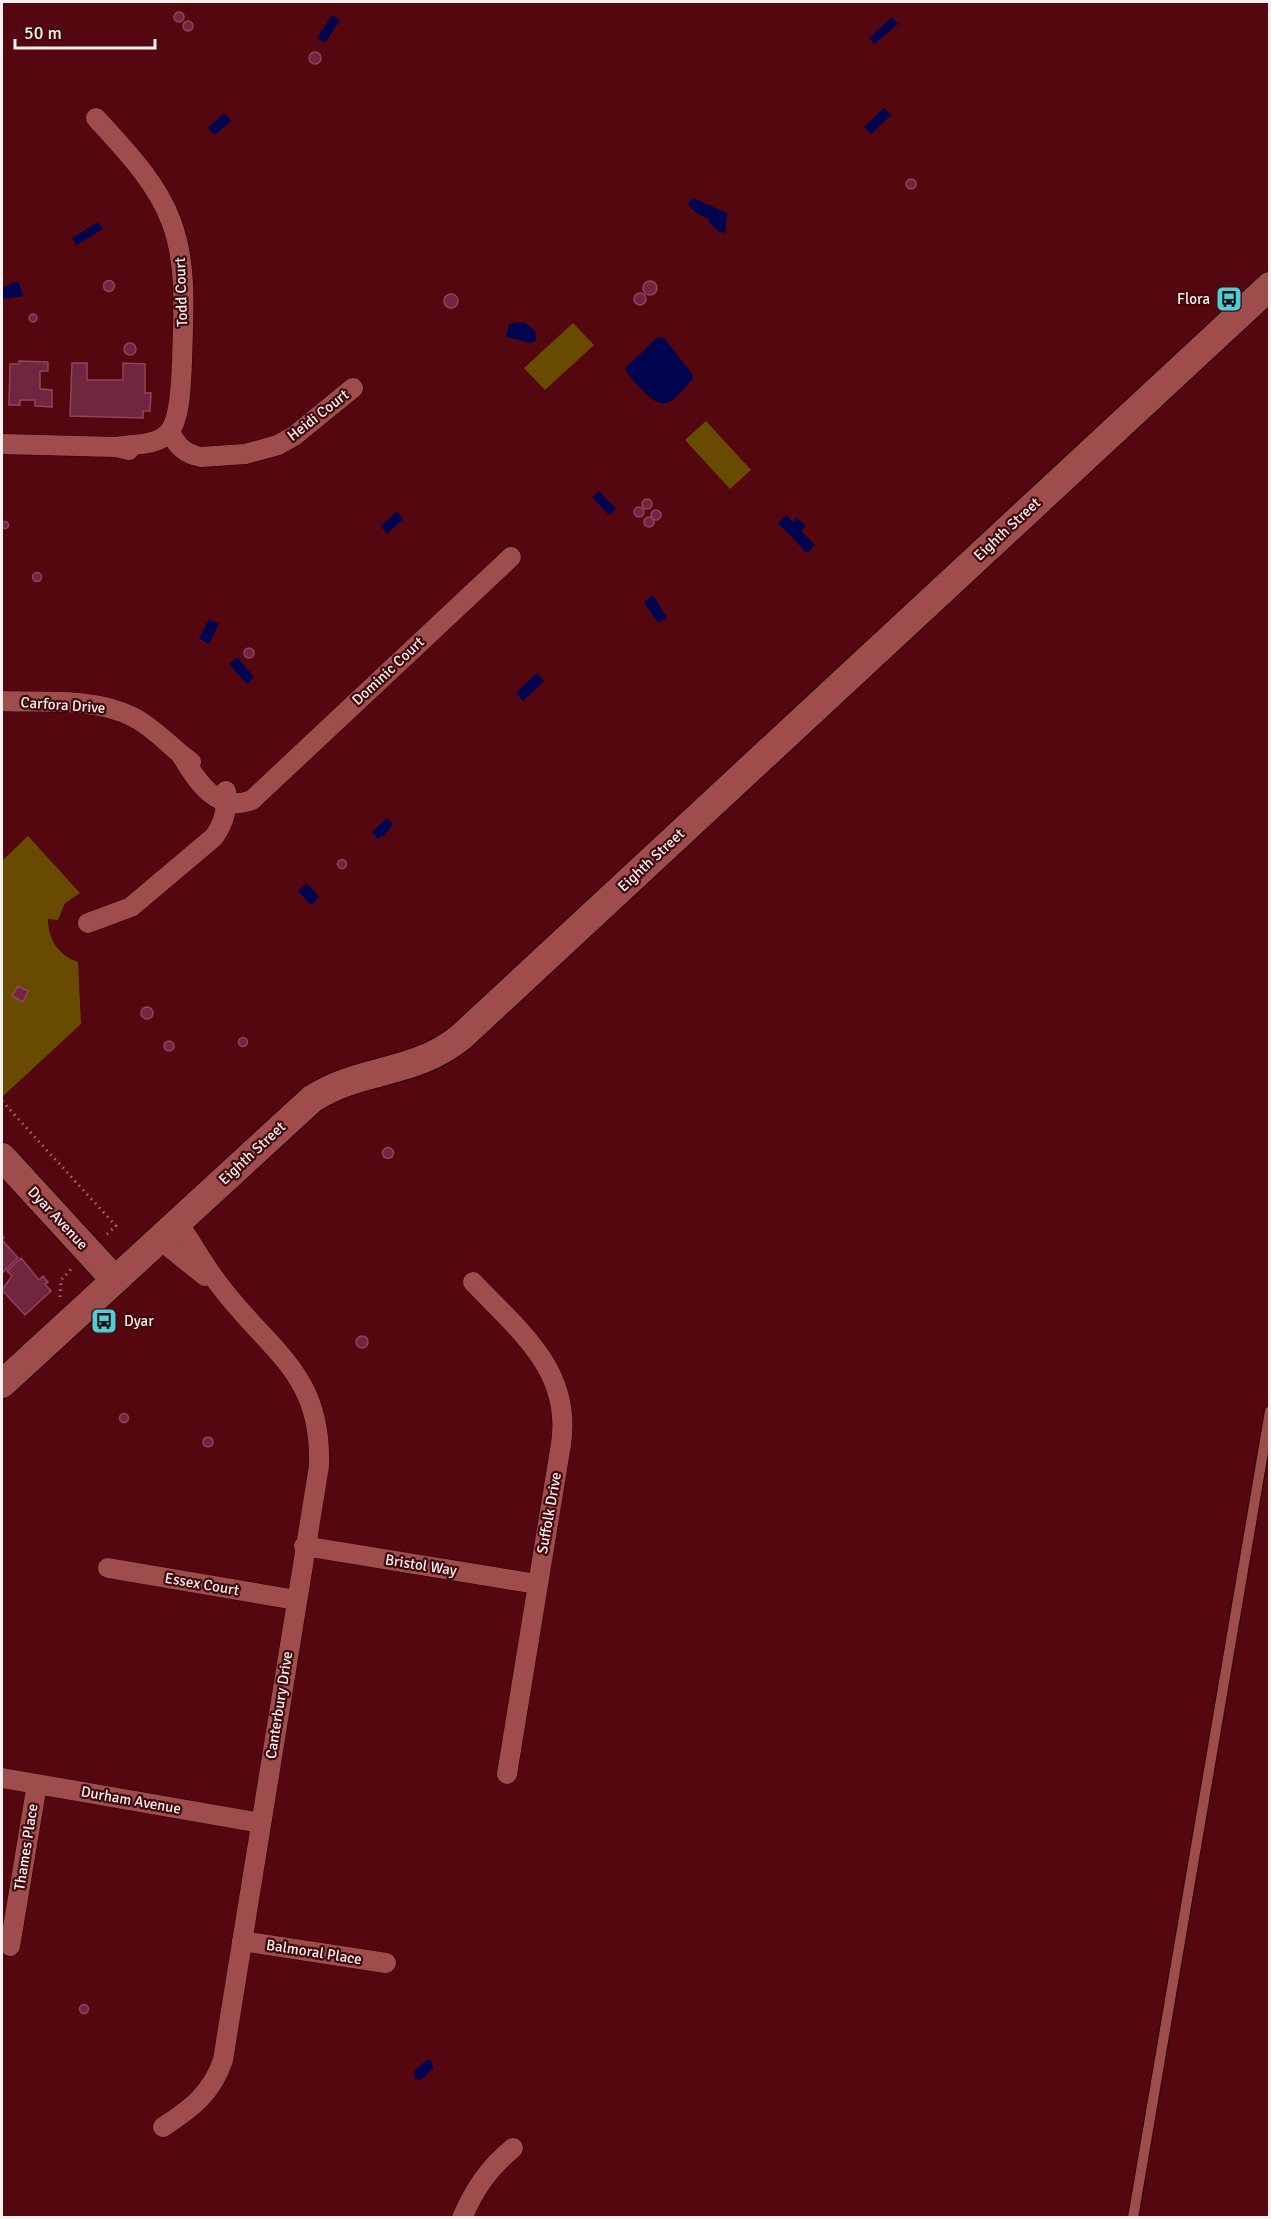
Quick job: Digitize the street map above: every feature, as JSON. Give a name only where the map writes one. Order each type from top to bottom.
[{"type":"street","name":"Todd Court","points":[[96,117],[148,178],[171,220],[178,241],[184,289],[181,386],[175,436]]},
{"type":"street","name":"Eighth Street","points":[[2,1384],[312,1099],[342,1083],[428,1059],[461,1037],[1269,286]]},
{"type":"street","name":"Heidi Court","points":[[175,436],[212,454],[245,453],[279,445],[294,436],[353,388]]},
{"type":"street","points":[[2,444],[116,447],[175,436]]},
{"type":"street","name":"Dominic Court","points":[[224,798],[266,784],[511,557]]},
{"type":"street","name":"Carfora Drive","points":[[2,701],[93,705],[114,709],[133,717],[149,727],[182,755],[224,798]]},
{"type":"street","points":[[88,923],[130,908],[197,848],[211,827],[224,798]]},
{"type":"street","name":"Dyar Avenue","points":[[2,1157],[114,1279]]},
{"type":"street","name":"Canterbury Drive","points":[[163,2127],[198,2103],[218,2076],[242,1941],[318,1466],[318,1427],[314,1409],[294,1370],[168,1231]]},
{"type":"street","name":"Suffolk Drive","points":[[473,1282],[550,1369],[563,1409],[564,1425],[507,1774]]},
{"type":"street","name":"Bristol Way","points":[[304,1545],[537,1584]]},
{"type":"street","name":"Essex Court","points":[[108,1568],[296,1600]]},
{"type":"street","name":"Durham Avenue","points":[[2,1778],[261,1822]]},
{"type":"street","name":"Thames Place","points":[[10,1946],[37,1784]]},
{"type":"street","name":"Balmoral Place","points":[[242,1941],[386,1963]]},
{"type":"street","points":[[462,2217],[486,2172],[513,2148]]},
{"type":"lane","points":[[1132,2217],[1269,1411]]},
{"type":"path","points":[[2,1101],[116,1226],[61,1280],[62,1293],[52,1304]]},
{"type":"shaded area","points":[[332,15],[340,20],[325,43],[317,38]]},
{"type":"shaded area","points":[[892,17],[898,24],[874,44],[869,38]]},
{"type":"shaded area","points":[[884,108],[891,115],[871,134],[864,127]]},
{"type":"shaded area","points":[[224,113],[231,121],[214,135],[208,128]]},
{"type":"shaded area","points":[[693,198],[727,213],[725,233],[719,232],[709,222],[709,219],[692,209],[688,203]]},
{"type":"shaded area","points":[[98,222],[103,229],[76,245],[72,238]]},
{"type":"shaded area","points":[[18,281],[23,296],[2,299],[2,288]]},
{"type":"shaded area","points":[[525,323],[535,331],[536,340],[532,343],[506,337],[509,324]]},
{"type":"shaded area","points":[[573,323],[594,345],[545,390],[524,368]]},
{"type":"shaded area","points":[[658,337],[664,338],[693,375],[692,380],[680,394],[664,403],[651,398],[643,391],[625,368]]},
{"type":"shaded area","points":[[706,421],[751,470],[730,489],[685,440]]},
{"type":"shaded area","points":[[599,491],[616,509],[609,515],[592,497]]},
{"type":"shaded area","points":[[397,511],[403,519],[387,534],[381,526]]},
{"type":"shaded area","points":[[786,515],[793,522],[797,518],[806,526],[801,531],[815,545],[807,553],[778,523]]},
{"type":"shaded area","points":[[653,595],[667,618],[658,623],[644,602]]},
{"type":"shaded area","points":[[209,619],[219,624],[209,644],[199,639]]},
{"type":"shaded area","points":[[237,657],[254,677],[247,684],[229,664]]},
{"type":"shaded area","points":[[537,673],[544,681],[523,701],[516,693]]},
{"type":"shaded area","points":[[387,818],[393,824],[383,837],[378,839],[372,832]]},
{"type":"shaded area","points":[[28,836],[80,893],[65,903],[58,920],[48,919],[48,926],[52,940],[60,951],[78,962],[81,1024],[2,1097],[2,861]]},
{"type":"shaded area","points":[[307,883],[319,897],[311,905],[298,891]]},
{"type":"shaded area","points":[[427,2060],[431,2060],[433,2068],[421,2080],[415,2079],[414,2071]]},
{"type":"building","points":[[179,12],[183,13],[183,21],[179,22],[175,21],[174,17],[175,13]]},
{"type":"building","points":[[188,21],[192,22],[192,30],[188,31],[184,30],[183,26],[184,22]]},
{"type":"building","points":[[317,52],[321,58],[317,64],[313,64],[309,56]]},
{"type":"building","points":[[911,179],[915,180],[915,188],[911,189],[907,188],[906,184],[907,180]]},
{"type":"building","points":[[109,281],[113,282],[113,290],[109,291],[105,290],[104,286],[105,282]]},
{"type":"building","points":[[650,281],[655,283],[657,288],[655,293],[650,295],[645,293],[643,288],[645,283]]},
{"type":"building","points":[[642,293],[645,294],[645,304],[638,305],[635,304],[634,297],[635,294]]},
{"type":"building","points":[[451,294],[456,296],[458,301],[456,306],[451,308],[446,306],[444,301],[446,296]]},
{"type":"building","points":[[33,314],[37,318],[33,322],[29,318]]},
{"type":"building","points":[[130,343],[136,349],[130,355],[124,349]]},
{"type":"building","points":[[19,361],[48,362],[48,371],[40,371],[40,389],[52,390],[52,407],[35,406],[35,400],[20,400],[20,405],[9,405],[10,364],[19,364]]},
{"type":"building","points":[[72,363],[87,363],[87,380],[123,380],[123,363],[145,364],[145,393],[151,393],[150,411],[143,411],[143,418],[70,416]]},
{"type":"building","points":[[647,499],[651,500],[651,508],[647,509],[643,508],[642,504],[643,500]]},
{"type":"building","points":[[639,507],[643,508],[643,516],[639,517],[635,516],[634,512],[635,508]]},
{"type":"building","points":[[656,510],[661,515],[656,520],[651,515]]},
{"type":"building","points":[[649,517],[653,518],[653,526],[649,527],[645,526],[644,522],[645,518]]},
{"type":"building","points":[[5,521],[9,525],[5,529],[1,525]]},
{"type":"building","points":[[37,572],[42,577],[37,582],[32,577]]},
{"type":"building","points":[[249,648],[254,653],[249,658],[244,653]]},
{"type":"building","points":[[342,860],[346,864],[342,868],[338,864]]},
{"type":"building","points":[[18,986],[28,991],[23,1002],[12,996]]},
{"type":"building","points":[[149,1007],[153,1013],[149,1019],[145,1019],[141,1011]]},
{"type":"building","points":[[243,1037],[248,1042],[243,1047],[238,1042]]},
{"type":"building","points":[[169,1041],[173,1042],[173,1050],[169,1051],[165,1050],[164,1046],[165,1042]]},
{"type":"building","points":[[388,1148],[392,1149],[392,1157],[388,1158],[384,1157],[383,1153],[384,1149]]},
{"type":"building","points":[[2,1240],[18,1258],[3,1272],[2,1270]]},
{"type":"building","points":[[21,1258],[39,1280],[43,1276],[48,1282],[45,1284],[51,1291],[25,1315],[2,1290],[12,1276],[7,1271]]},
{"type":"building","points":[[364,1336],[368,1342],[364,1348],[360,1348],[356,1340]]},
{"type":"building","points":[[124,1414],[128,1418],[124,1422],[120,1418]]},
{"type":"building","points":[[208,1437],[212,1438],[212,1446],[208,1447],[204,1446],[203,1442],[204,1438]]},
{"type":"building","points":[[84,2004],[89,2009],[84,2014],[79,2009]]},
{"type":"place","name":"Flora","points":[[1229,299]]},
{"type":"place","name":"Dyar","points":[[104,1321]]}]
